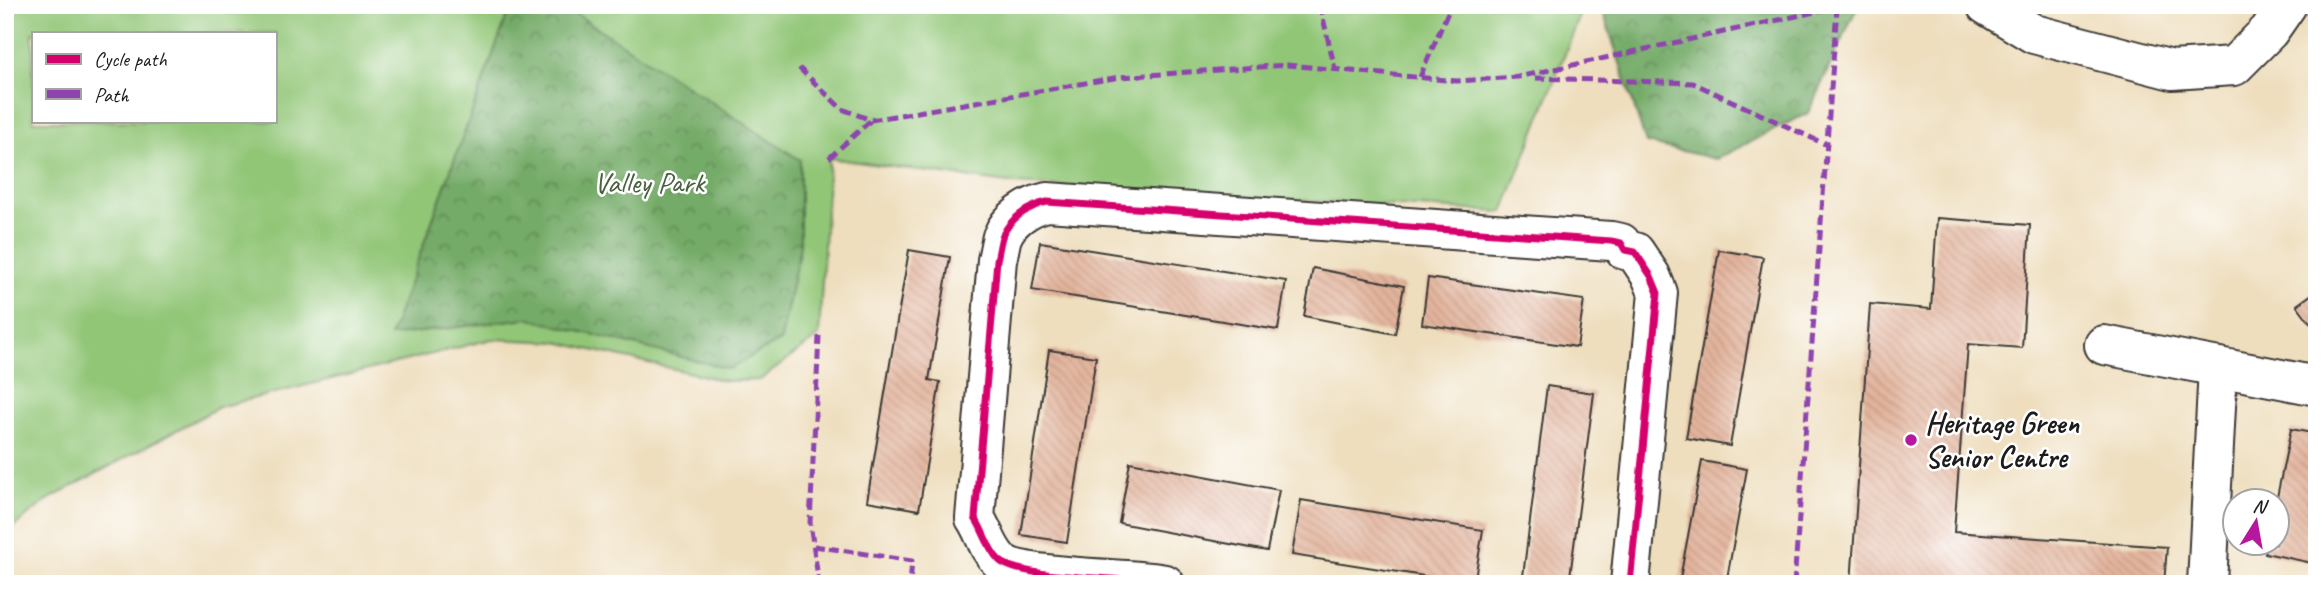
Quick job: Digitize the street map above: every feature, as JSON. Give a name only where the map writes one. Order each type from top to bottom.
[{"type":"street","points":[[1986,5],[2034,34],[2172,70],[2234,66],[2269,31],[2287,5]]},
{"type":"street","points":[[1165,584],[1032,572],[1007,566],[998,559],[975,518],[998,260],[1003,235],[1017,216],[1035,205],[1047,202],[1621,243],[1625,250],[1635,252],[1651,276],[1658,293],[1630,584]]},
{"type":"street","points":[[2104,345],[2317,386]]},
{"type":"street","points":[[2207,584],[2218,367]]},
{"type":"green space","name":"Valley Park","points":[[5,5],[1584,5],[1503,212],[1015,184],[829,158],[819,336],[760,380],[726,381],[557,342],[492,339],[219,407],[49,499],[5,533]]},
{"type":"green space","points":[[511,5],[562,5],[800,160],[800,246],[781,340],[729,369],[527,318],[390,336]]},
{"type":"green space","points":[[1601,5],[1858,5],[1808,113],[1716,159],[1646,143]]},
{"type":"building","name":"Heritage Green Senior Centre","points":[[1937,218],[2030,225],[2022,348],[1968,344],[1954,532],[2167,547],[2164,584],[1851,584],[1870,304],[1931,309]]},
{"type":"building","points":[[1040,242],[1286,281],[1278,330],[1032,290]]},
{"type":"building","points":[[909,250],[950,257],[929,380],[940,382],[919,510],[867,501]]},
{"type":"building","points":[[1719,250],[1763,257],[1730,446],[1686,438]]},
{"type":"building","points":[[1313,268],[1404,286],[1395,334],[1304,316]]},
{"type":"building","points":[[1428,278],[1584,300],[1577,347],[1422,324]]},
{"type":"building","points":[[2317,285],[2317,332],[2297,305],[2312,294],[2311,289]]},
{"type":"building","points":[[1049,350],[1096,357],[1067,542],[1021,535]]},
{"type":"building","points":[[1547,386],[1594,393],[1569,584],[1522,584]]},
{"type":"building","points":[[2291,429],[2317,434],[2317,564],[2289,558],[2290,488],[2279,488]]},
{"type":"building","points":[[1702,461],[1747,469],[1726,584],[1679,584]]},
{"type":"building","points":[[1130,462],[1279,490],[1267,551],[1119,523]]},
{"type":"building","points":[[1301,500],[1483,530],[1474,584],[1292,555]]},
{"type":"marked path","points":[[1320,5],[1335,69]]},
{"type":"marked path","points":[[1420,77],[1451,5]]},
{"type":"marked path","points":[[799,68],[842,109],[871,120],[1120,77],[1287,65],[1457,81],[1518,77],[1847,5]]},
{"type":"marked path","points":[[1794,584],[1837,8]]},
{"type":"marked path","points":[[1536,78],[1693,83],[1827,145]]},
{"type":"marked path","points":[[829,158],[871,120]]},
{"type":"marked path","points":[[819,336],[810,523],[819,584]]},
{"type":"marked path","points":[[814,546],[912,561],[910,584]]},
{"type":"cycle path","points":[[1165,584],[1051,575],[1010,566],[995,555],[975,518],[997,260],[1002,237],[1009,224],[1020,214],[1040,204],[1047,202],[1611,241],[1621,243],[1625,250],[1635,252],[1651,276],[1658,293],[1630,584]]},
{"type":"place","name":"Heritage Green Senior Centre","points":[[1911,440]]}]
